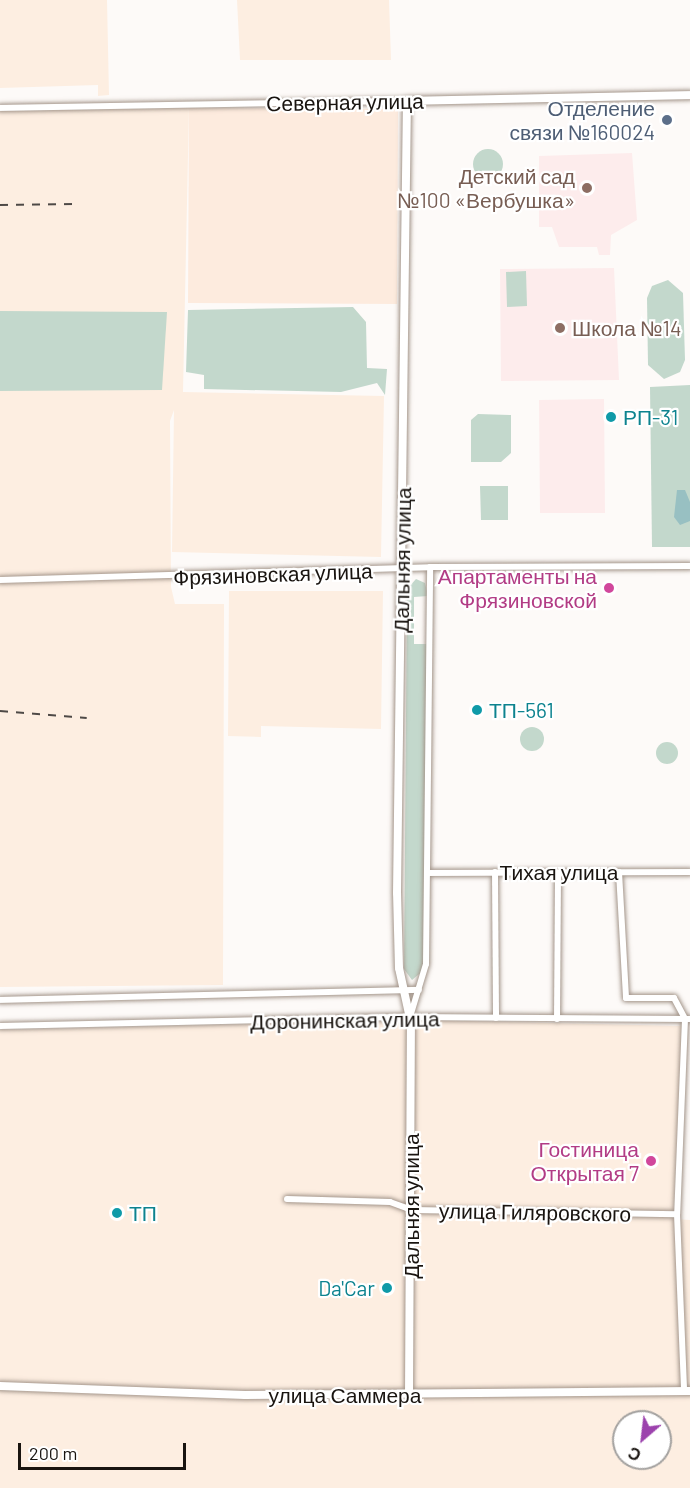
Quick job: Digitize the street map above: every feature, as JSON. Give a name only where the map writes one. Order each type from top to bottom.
[{"type":"street","name":"Северная улица","points":[[0,108],[690,95]]},
{"type":"street","name":"Дальняя улица","points":[[407,101],[397,893],[403,991],[410,1017],[412,1210],[409,1395]]},
{"type":"street","name":"Фрязиновская улица","points":[[0,580],[430,567],[690,566]]},
{"type":"street","name":"Дальняя улица","points":[[410,1017],[426,964],[430,567]]},
{"type":"street","points":[[495,872],[496,1018]]},
{"type":"street","points":[[619,872],[626,998],[674,998],[687,1019],[677,1214],[687,1391]]},
{"type":"street","name":"Тихая улица","points":[[428,873],[690,872]]},
{"type":"street","points":[[557,1019],[558,873]]},
{"type":"street","points":[[0,1000],[419,990]]},
{"type":"street","name":"Доронинская улица","points":[[0,1026],[410,1017],[687,1019]]},
{"type":"street","name":"улица Гиляровского","points":[[287,1199],[390,1202],[412,1210],[677,1214]]},
{"type":"street","name":"улица Саммера","points":[[0,1386],[409,1395],[687,1391]]},
{"type":"shaded area","points":[[0,0],[107,0],[109,95],[98,96],[98,85],[0,88]]},
{"type":"shaded area","points":[[237,0],[389,0],[391,60],[240,60]]},
{"type":"shaded area","points":[[189,108],[398,109],[397,304],[188,303]]},
{"type":"shaded area","points":[[189,108],[183,392],[384,396],[381,557],[172,552],[174,410],[170,421],[171,587],[175,604],[224,604],[223,985],[0,987],[0,111]]},
{"type":"shaded area","name":"Детский сад №100 «Вербушка»","points":[[632,153],[637,220],[611,235],[610,255],[599,255],[597,247],[559,247],[552,227],[539,227],[539,156]]},
{"type":"shaded area","name":"Школа №14","points":[[614,268],[619,380],[501,381],[500,269]]},
{"type":"shaded area","points":[[604,399],[605,513],[540,513],[539,400]]},
{"type":"shaded area","points":[[229,591],[383,591],[381,729],[261,726],[261,737],[228,736]]},
{"type":"shaded area","points":[[427,1020],[682,1026],[673,1219],[690,1220],[690,1488],[0,1488],[0,1030]]},
{"type":"green space","points":[[488,149],[499,153],[503,164],[499,175],[488,179],[477,175],[473,164],[477,153]]},
{"type":"green space","points":[[526,271],[527,306],[507,307],[506,272]]},
{"type":"green space","points":[[668,280],[683,293],[685,360],[680,372],[664,379],[648,365],[647,298],[652,286]]},
{"type":"green space","points":[[353,307],[366,322],[367,368],[387,369],[385,395],[377,383],[341,392],[204,389],[204,375],[186,372],[188,310]]},
{"type":"green space","points":[[0,311],[167,312],[162,390],[0,391]]},
{"type":"green space","points":[[690,385],[690,547],[652,547],[650,387]]},
{"type":"green space","points":[[478,414],[511,415],[511,453],[501,462],[471,462],[471,420]]},
{"type":"green space","points":[[480,486],[508,486],[508,520],[481,520]]},
{"type":"green space","points":[[416,579],[425,583],[428,596],[414,597],[414,644],[427,644],[424,970],[412,980],[404,969],[407,589]]},
{"type":"green space","points":[[532,727],[540,731],[544,739],[540,747],[532,751],[524,747],[520,739],[524,731]]},
{"type":"green space","points":[[667,742],[675,745],[678,753],[675,761],[667,764],[659,761],[656,753],[659,745]]},
{"type":"water","points":[[677,490],[685,490],[690,502],[690,521],[680,525],[674,517]]},
{"type":"railway","points":[[0,205],[75,204]]},
{"type":"railway","points":[[0,711],[87,718]]},
{"type":"place","name":"Отделение связи №160024","points":[[667,120]]},
{"type":"place","name":"Детский сад №100 «Вербушка»","points":[[587,188]]},
{"type":"place","name":"Школа №14","points":[[560,328]]},
{"type":"place","name":"РП-31","points":[[611,417]]},
{"type":"place","name":"Апартаменты на Фрязиновской","points":[[609,588]]},
{"type":"place","name":"ТП-561","points":[[477,710]]},
{"type":"place","name":"Гостиница Открытая 7","points":[[651,1161]]},
{"type":"place","name":"ТП","points":[[117,1213]]},
{"type":"place","name":"Da'Car","points":[[387,1288]]}]
